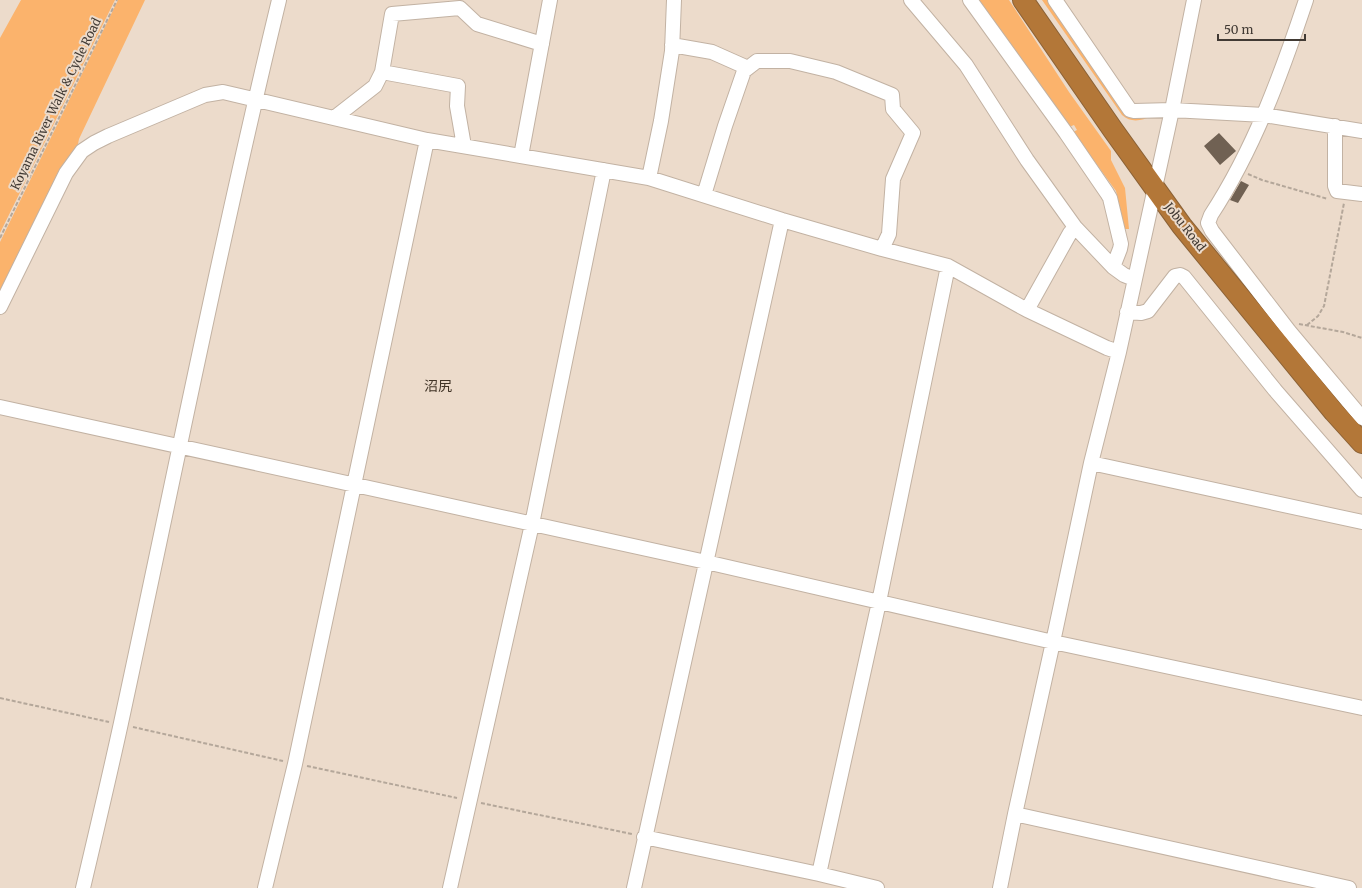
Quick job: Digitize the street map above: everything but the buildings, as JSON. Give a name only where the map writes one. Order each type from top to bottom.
[{"type":"highway","name":"Jobu Road","points":[[1023,0],[1182,226],[1334,412],[1362,443]]},
{"type":"street","points":[[83,888],[121,725],[179,446],[255,99],[279,0]]},
{"type":"street","points":[[521,156],[550,0]]},
{"type":"street","points":[[649,178],[661,121],[672,45],[674,0]]},
{"type":"street","points":[[911,0],[966,65],[1027,160],[1075,227],[1113,268],[1134,279]]},
{"type":"street","points":[[970,0],[1066,133],[1110,198],[1121,244],[1113,268]]},
{"type":"street","points":[[1055,0],[1130,110],[1172,110],[1264,115],[1362,130]]},
{"type":"street","points":[[1000,888],[1091,463],[1128,312],[1172,110],[1194,0]]},
{"type":"street","points":[[1306,0],[1264,115],[1238,170],[1208,219],[1209,226],[1212,231],[1289,331],[1362,418]]},
{"type":"street","points":[[334,118],[375,86],[382,72],[392,14],[460,8],[477,24],[542,44]]},
{"type":"street","points":[[672,45],[712,52],[748,68]]},
{"type":"street","points":[[704,195],[744,71],[757,61],[790,61],[836,72],[892,94],[893,109],[913,133],[893,179],[889,234],[882,249]]},
{"type":"street","points":[[382,72],[458,86],[457,106],[464,146]]},
{"type":"street","points":[[0,307],[66,173],[82,151],[108,136],[205,96],[223,92],[427,140],[649,178],[782,220],[882,249],[948,266],[1027,310],[1107,348],[1119,352]]},
{"type":"street","points":[[1335,126],[1335,186],[1342,192],[1362,194]]},
{"type":"street","points":[[265,888],[295,764],[427,140]]},
{"type":"street","points":[[450,888],[532,524],[604,170]]},
{"type":"street","points":[[634,888],[644,837],[782,220]]},
{"type":"street","points":[[1027,310],[1070,233],[1075,227]]},
{"type":"street","points":[[819,874],[879,602],[948,266]]},
{"type":"street","points":[[1128,312],[1142,313],[1148,311],[1175,276],[1180,275],[1184,277],[1275,390],[1362,490]]},
{"type":"street","points":[[0,407],[706,562],[1053,642],[1362,708]]},
{"type":"street","points":[[1091,463],[1362,522]]},
{"type":"street","points":[[1015,814],[1349,888]]},
{"type":"street","points":[[644,837],[819,874],[877,888]]},
{"type":"path","name":"Koyama River Walk & Cycle Road","points":[[0,238],[117,0]]},
{"type":"path","points":[[1238,170],[1262,180],[1327,199],[1333,198],[1342,192]]},
{"type":"path","points":[[1307,325],[1322,312],[1324,306],[1342,192]]},
{"type":"path","points":[[1289,331],[1298,324],[1343,332],[1362,338]]},
{"type":"path","points":[[0,698],[295,764],[644,837]]},
{"type":"shaded area","points":[[21,0],[115,0],[0,233],[0,38]]},
{"type":"shaded area","points":[[118,0],[145,0],[79,139],[77,149],[0,297],[0,242]]},
{"type":"shaded area","points":[[978,0],[1009,0],[1069,92],[1111,151],[1111,160],[1125,188],[1129,229],[1124,229],[1116,191],[1073,132],[1077,130],[1074,125],[1069,127]]},
{"type":"shaded area","points":[[1042,0],[1050,0],[1125,112],[1152,116],[1144,119],[1133,120],[1125,118],[1122,115]]},
{"type":"district","name":"沼尻","points":[[438,386]]}]
